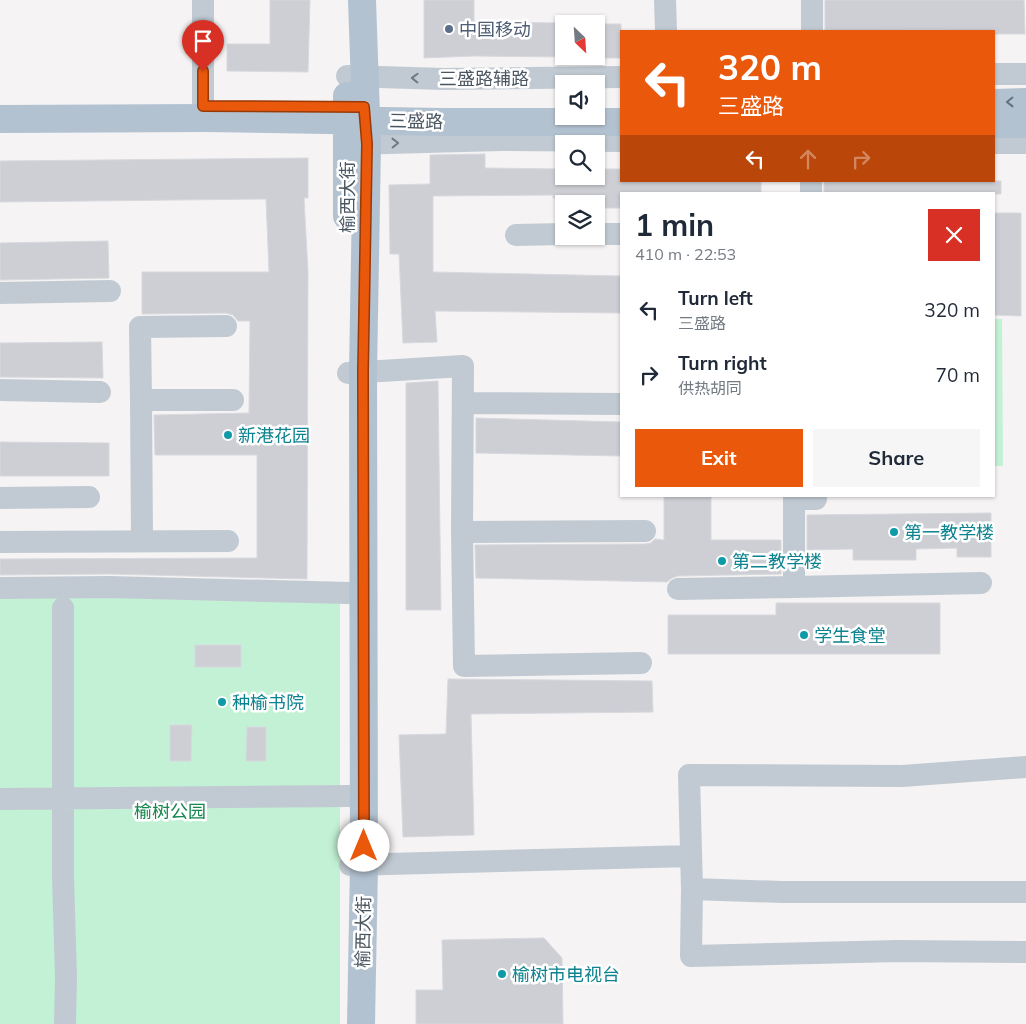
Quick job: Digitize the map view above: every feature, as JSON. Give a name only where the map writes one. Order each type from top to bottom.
[{"type":"main road","name":"榆西大街","points":[[347,0],[356,76]]},
{"type":"main road","name":"榆西大街","points":[[361,1024],[357,865],[356,76],[362,0]]},
{"type":"main road","points":[[995,103],[1026,102]]},
{"type":"main road","name":"三盛路","points":[[0,104],[203,106],[356,124],[555,108]]},
{"type":"main road","points":[[605,107],[620,107]]},
{"type":"main road","name":"三盛路","points":[[0,119],[205,118],[356,124],[620,122]]},
{"type":"main road","points":[[995,124],[1026,124]]},
{"type":"main road","name":"榆西大街","points":[[351,1024],[357,865],[349,796],[349,593],[356,373]]},
{"type":"street","points":[[203,0],[203,106]]},
{"type":"street","points":[[665,0],[666,30]]},
{"type":"street","points":[[812,0],[812,30]]},
{"type":"street","points":[[995,74],[1026,74]]},
{"type":"street","name":"三盛路辅路","points":[[356,76],[444,79],[620,77]]},
{"type":"street","points":[[356,124],[501,140],[620,141]]},
{"type":"street","points":[[995,143],[1026,143]]},
{"type":"street","points":[[516,235],[555,234]]},
{"type":"street","points":[[605,234],[620,234]]},
{"type":"street","points":[[0,293],[110,291]]},
{"type":"street","points":[[142,540],[140,326],[226,326]]},
{"type":"street","points":[[356,373],[463,366],[462,532],[464,666],[641,664]]},
{"type":"street","points":[[0,390],[100,392]]},
{"type":"street","points":[[141,400],[233,400]]},
{"type":"street","points":[[463,403],[620,404]]},
{"type":"street","points":[[0,498],[89,497]]},
{"type":"street","points":[[794,587],[794,500],[816,499],[816,497]]},
{"type":"street","points":[[462,532],[645,531]]},
{"type":"street","points":[[0,542],[228,541]]},
{"type":"street","points":[[678,589],[981,582]]},
{"type":"street","points":[[0,588],[109,587],[349,593]]},
{"type":"street","points":[[62,608],[63,877],[66,977],[64,1024]]},
{"type":"street","points":[[1026,767],[902,776],[689,775],[692,889],[691,956],[898,951],[1026,952]]},
{"type":"street","points":[[0,799],[349,796]]},
{"type":"street","points":[[357,865],[691,856]]},
{"type":"street","points":[[692,889],[782,892],[1026,892]]},
{"type":"green space","points":[[995,319],[1002,319],[1003,466],[995,466]]},
{"type":"green space","name":"榆树公园","points":[[0,595],[340,598],[340,1024],[0,1024]]},
{"type":"building","points":[[270,0],[310,0],[308,72],[227,71],[227,44],[270,44]]},
{"type":"building","points":[[424,0],[474,0],[474,22],[555,23],[555,57],[474,56],[424,58]]},
{"type":"building","points":[[825,0],[1024,0],[1025,34],[995,34],[995,30],[825,30]]},
{"type":"building","points":[[605,24],[621,24],[620,58],[605,58]]},
{"type":"building","points":[[485,154],[485,168],[555,169],[555,185],[605,185],[605,169],[620,169],[620,182],[761,182],[761,192],[620,192],[620,208],[605,208],[605,195],[555,195],[555,198],[553,198],[553,195],[433,196],[433,272],[620,276],[620,313],[435,311],[437,342],[403,343],[399,254],[390,254],[389,185],[430,184],[430,155]]},
{"type":"building","name":"新港花园","points":[[308,158],[308,198],[304,198],[308,272],[307,579],[109,574],[0,575],[0,559],[257,558],[257,455],[155,455],[154,415],[249,413],[250,321],[238,321],[233,315],[226,313],[142,314],[142,272],[269,272],[266,199],[0,202],[0,161]]},
{"type":"building","points":[[1001,181],[1001,194],[995,194],[995,192],[824,192],[824,182]]},
{"type":"building","points":[[995,213],[1021,213],[1021,316],[995,315]]},
{"type":"building","points":[[108,241],[109,278],[0,280],[0,243]]},
{"type":"building","points":[[102,342],[103,378],[0,377],[0,343]]},
{"type":"building","points":[[438,381],[441,610],[406,610],[406,383]]},
{"type":"building","points":[[476,418],[620,422],[620,456],[476,453]]},
{"type":"building","points":[[0,442],[109,443],[109,476],[0,476]]},
{"type":"building","points":[[664,497],[711,497],[711,540],[781,540],[781,574],[678,576],[667,582],[476,578],[475,545],[645,544],[651,543],[655,539],[664,540]]},
{"type":"building","name":"第一教学楼","points":[[991,513],[991,557],[957,557],[957,548],[916,549],[916,560],[853,560],[853,549],[807,550],[807,515]]},
{"type":"building","name":"学生食堂","points":[[776,603],[940,603],[940,654],[668,654],[668,615],[776,615]]},
{"type":"building","points":[[195,645],[241,645],[241,667],[195,667]]},
{"type":"building","points":[[448,679],[652,681],[653,712],[471,714],[474,835],[403,837],[399,735],[446,734]]},
{"type":"building","points":[[170,725],[192,725],[191,761],[170,761]]},
{"type":"building","points":[[247,727],[266,727],[266,761],[246,761]]},
{"type":"building","name":"榆树市电视台","points":[[544,938],[562,958],[563,1024],[416,1024],[416,990],[443,990],[442,940]]},
{"type":"place","name":"中国移动","points":[[449,29]]},
{"type":"place","name":"新港花园","points":[[228,435]]},
{"type":"place","name":"第一教学楼","points":[[894,532]]},
{"type":"place","name":"第二教学楼","points":[[722,561]]},
{"type":"place","name":"学生食堂","points":[[804,635]]},
{"type":"place","name":"种榆书院","points":[[222,702]]},
{"type":"place","name":"榆树市电视台","points":[[502,974]]},
{"type":"route","points":[[203,71],[203,106],[364,107],[367,144],[362,572],[364,846]]}]
